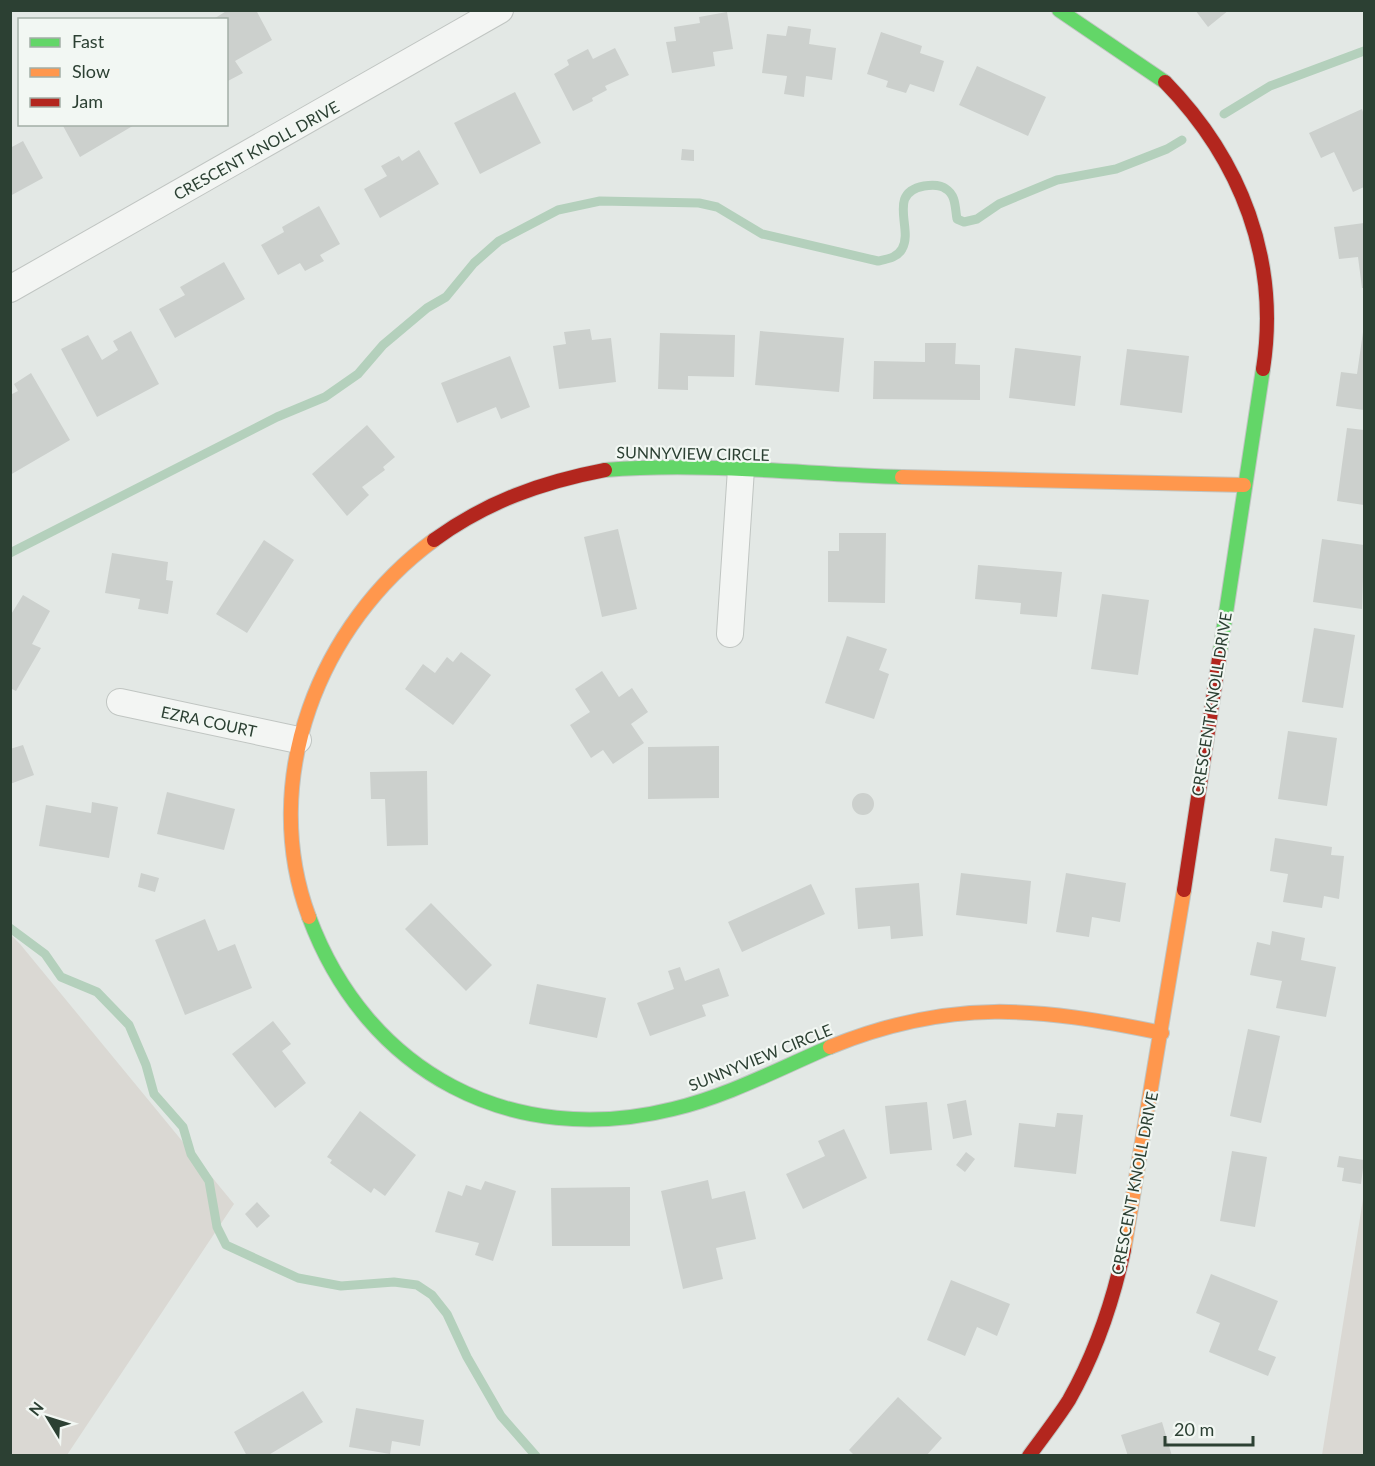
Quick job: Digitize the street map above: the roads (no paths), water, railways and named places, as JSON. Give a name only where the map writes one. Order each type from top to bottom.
[{"type":"street","name":"CRESCENT KNOLL DRIVE","points":[[10,289],[500,10]]},
{"type":"street","name":"CRESCENT KNOLL DRIVE","points":[[1029,1455],[1068,1401],[1089,1360],[1105,1317],[1124,1252],[1162,1033],[1269,313],[1258,240],[1249,209],[1226,164],[1190,108],[1165,82],[1067,12]]},
{"type":"street","name":"SUNNYVIEW CIRCLE","points":[[1162,1033],[1089,1018],[1000,1011],[930,1016],[860,1034],[799,1058],[729,1091],[682,1107],[639,1117],[562,1121],[498,1106],[467,1095],[413,1062],[384,1039],[358,1012],[336,981],[311,929],[302,897],[294,857],[291,784],[304,715],[321,676],[362,608],[390,574],[417,551],[471,513],[500,498],[548,480],[585,471],[626,466],[741,469],[886,477],[1244,485]]},
{"type":"street","points":[[730,634],[741,469]]},
{"type":"street","name":"EZRA COURT","points":[[120,702],[298,740]]},
{"type":"waterway","points":[[1224,114],[1270,86],[1364,51]]},
{"type":"waterway","points":[[10,553],[277,417],[325,397],[358,374],[383,345],[427,308],[446,297],[474,263],[499,241],[558,210],[600,201],[699,203],[717,207],[762,234],[878,261],[895,256],[902,249],[905,241],[904,204],[906,196],[913,190],[930,185],[944,187],[953,198],[957,219],[964,222],[977,219],[999,204],[1057,180],[1116,169],[1167,149],[1182,140]]},
{"type":"waterway","points":[[10,928],[45,954],[61,977],[97,992],[129,1025],[146,1065],[154,1094],[183,1127],[191,1154],[209,1181],[217,1227],[226,1245],[298,1278],[341,1286],[394,1282],[417,1285],[432,1295],[447,1314],[467,1357],[501,1416],[536,1456]]}]
